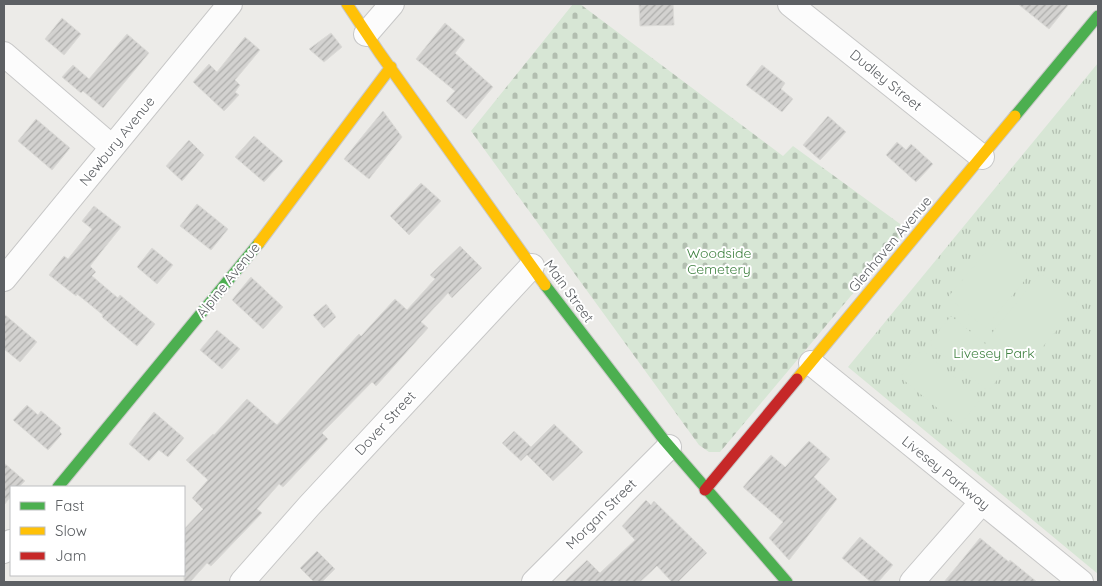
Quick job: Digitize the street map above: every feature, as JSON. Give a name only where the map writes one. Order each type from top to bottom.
[{"type":"street","name":"Newbury Avenue","points":[[4,279],[230,4]]},
{"type":"street","name":"Main Street","points":[[346,4],[532,266],[624,390],[668,447],[787,582]]},
{"type":"street","points":[[366,34],[392,4]]},
{"type":"street","name":"Dudley Street","points":[[790,4],[982,157]]},
{"type":"street","name":"Glenhaven Avenue","points":[[706,490],[1098,16]]},
{"type":"street","points":[[4,54],[112,147]]},
{"type":"street","name":"Alpine Avenue","points":[[59,486],[254,248],[391,67]]},
{"type":"street","name":"Dover Street","points":[[242,582],[315,499],[532,266]]},
{"type":"street","name":"Livesey Parkway","points":[[811,363],[1081,582]]},
{"type":"street","name":"Morgan Street","points":[[534,582],[668,447]]},
{"type":"street","points":[[912,582],[982,502]]},
{"type":"green space","name":"Woodside Cemetery","points":[[573,4],[580,4],[783,156],[793,146],[907,229],[720,452],[709,452],[699,445],[471,131]]},
{"type":"green space","name":"Livesey Park","points":[[1098,63],[1098,574],[848,367]]},
{"type":"green space","points":[[998,238],[1035,268],[985,328],[948,297]]},
{"type":"green space","points":[[1041,273],[1079,304],[1029,363],[992,333]]},
{"type":"green space","points":[[951,316],[1010,364],[988,391],[929,343]]},
{"type":"green space","points":[[922,350],[981,399],[959,426],[900,377]]},
{"type":"building","points":[[639,4],[673,4],[674,25],[640,26]]},
{"type":"building","points":[[1018,4],[1069,4],[1049,29]]},
{"type":"building","points":[[62,18],[81,34],[64,55],[45,39]]},
{"type":"building","points":[[445,23],[465,40],[455,53],[493,87],[466,119],[446,101],[455,91],[416,59]]},
{"type":"building","points":[[331,33],[342,47],[324,62],[309,49]]},
{"type":"building","points":[[127,34],[149,53],[103,108],[62,77],[73,65],[89,79]]},
{"type":"building","points":[[245,37],[260,50],[235,80],[240,85],[235,92],[239,95],[224,111],[193,82],[209,64],[217,72]]},
{"type":"building","points":[[762,65],[785,83],[781,89],[793,99],[782,112],[746,85]]},
{"type":"building","points":[[383,111],[402,137],[369,179],[344,159]]},
{"type":"building","points":[[828,116],[846,132],[820,160],[803,145]]},
{"type":"building","points":[[36,119],[70,148],[52,170],[18,141]]},
{"type":"building","points":[[254,136],[283,161],[264,182],[235,157]]},
{"type":"building","points":[[189,140],[204,155],[182,181],[166,166]]},
{"type":"building","points":[[897,142],[906,150],[911,144],[933,164],[916,182],[886,155]]},
{"type":"building","points":[[421,183],[441,201],[409,235],[390,216]]},
{"type":"building","points":[[197,204],[228,229],[211,250],[180,226]]},
{"type":"building","points":[[94,206],[121,227],[90,266],[96,272],[92,276],[118,298],[120,295],[155,324],[137,346],[77,294],[76,296],[49,275],[64,256],[68,259],[92,229],[82,221]]},
{"type":"building","points":[[460,246],[482,268],[452,298],[448,293],[421,322],[428,328],[376,386],[372,382],[322,433],[328,439],[283,487],[279,484],[257,509],[262,513],[211,566],[207,563],[190,582],[184,582],[185,528],[203,509],[192,498],[208,480],[186,460],[214,435],[247,399],[277,425],[359,334],[361,336],[395,299],[407,310],[435,279],[430,275]]},
{"type":"building","points":[[152,248],[173,265],[157,284],[137,267]]},
{"type":"building","points":[[251,277],[283,307],[263,329],[232,300]]},
{"type":"building","points":[[326,304],[336,317],[324,328],[313,315]]},
{"type":"building","points":[[4,314],[37,342],[20,362],[4,349]]},
{"type":"building","points":[[217,330],[240,349],[222,369],[200,350]]},
{"type":"building","points":[[27,405],[38,415],[41,411],[61,428],[59,431],[62,434],[48,450],[13,420]]},
{"type":"building","points":[[154,412],[184,438],[168,457],[159,450],[149,461],[129,444]]},
{"type":"building","points":[[554,424],[583,452],[553,481],[527,455],[521,461],[502,443],[514,431],[531,447]]},
{"type":"building","points":[[809,441],[830,459],[814,477],[837,499],[789,560],[769,538],[783,522],[743,487],[771,455],[785,467]]},
{"type":"building","points":[[4,463],[25,481],[20,486],[10,486],[10,497],[4,505]]},
{"type":"building","points":[[646,500],[651,505],[654,501],[707,553],[678,582],[672,582],[657,566],[640,582],[564,582],[587,560],[600,573],[635,540],[622,526]]},
{"type":"building","points":[[860,537],[893,565],[878,582],[871,582],[842,558]]},
{"type":"building","points":[[980,538],[1009,562],[1010,560],[1037,582],[944,582]]},
{"type":"building","points":[[317,551],[335,569],[322,582],[314,582],[300,568]]},
{"type":"traffic: fast","points":[[1015,116],[1098,16]]},
{"type":"traffic: fast","points":[[59,486],[259,243]]},
{"type":"traffic: fast","points":[[545,285],[664,440],[787,582]]},
{"type":"traffic: slow","points":[[347,4],[545,285]]},
{"type":"traffic: slow","points":[[259,243],[391,67]]},
{"type":"traffic: slow","points":[[797,379],[1015,116]]},
{"type":"traffic: jam","points":[[705,490],[797,379]]}]
